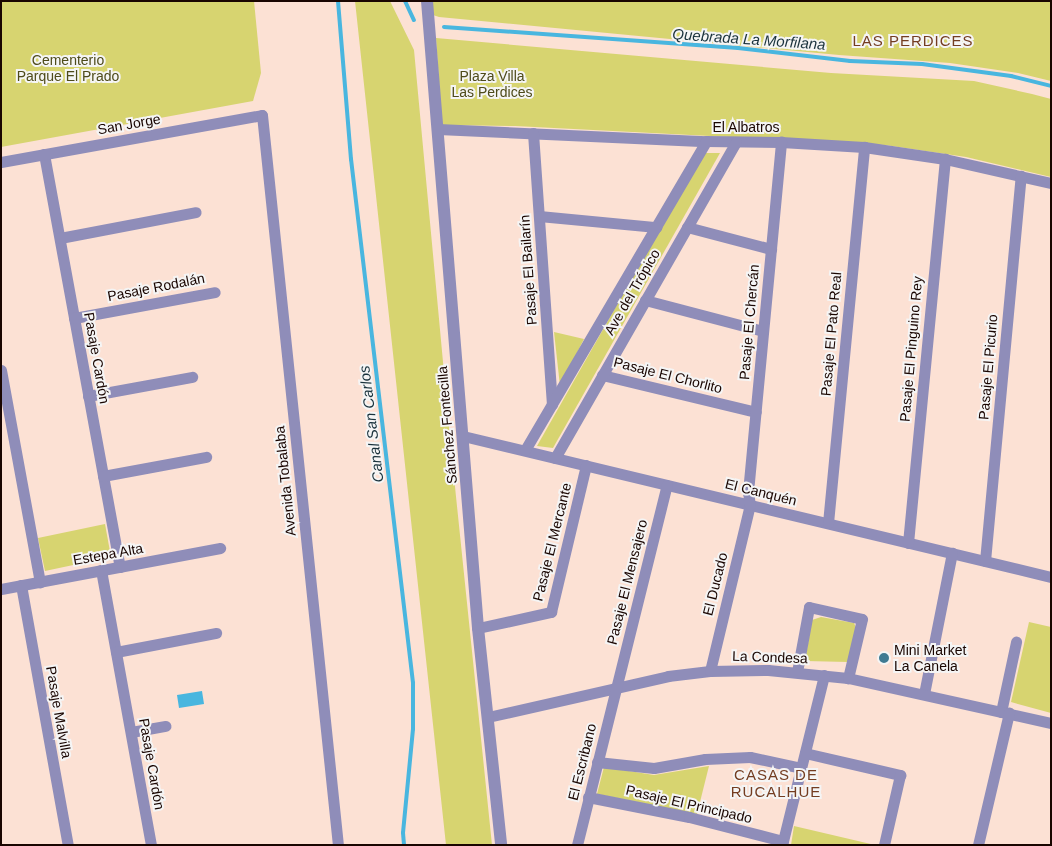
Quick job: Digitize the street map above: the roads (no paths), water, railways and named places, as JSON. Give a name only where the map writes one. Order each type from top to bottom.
[{"type":"street","name":"Sánchez Fontecilla","points":[[427,1],[478,628],[501,845]]},
{"type":"street","name":"San Jorge","points":[[1,162],[262,115]]},
{"type":"street","name":"Avenida Tobalaba","points":[[262,115],[338,845]]},
{"type":"street","name":"El Albatros","points":[[438,129],[706,142],[781,142],[864,148],[945,159],[1051,183]]},
{"type":"street","name":"Pasaje El Bailarín","points":[[532,133],[552,404]]},
{"type":"street","name":"Ave del Trópico","points":[[525,450],[706,142]]},
{"type":"street","name":"Ave del Trópico","points":[[555,458],[736,142]]},
{"type":"street","name":"Pasaje El Chercán","points":[[750,505],[748,492],[781,142]]},
{"type":"street","name":"Pasaje El Pato Real","points":[[828,523],[864,148]]},
{"type":"street","name":"Pasaje Cardón","points":[[44,154],[120,567]]},
{"type":"street","name":"Pasaje El Pinguino Rey","points":[[908,543],[945,159]]},
{"type":"street","name":"Pasaje El Picurio","points":[[985,561],[1021,176]]},
{"type":"street","points":[[60,238],[196,212]]},
{"type":"street","points":[[539,216],[656,226]]},
{"type":"street","points":[[687,227],[771,248]]},
{"type":"street","name":"Pasaje Rodalán","points":[[74,318],[215,292]]},
{"type":"street","points":[[645,300],[763,331]]},
{"type":"street","points":[[1,370],[40,582]]},
{"type":"street","name":"Pasaje El Chorlito","points":[[602,375],[756,412]]},
{"type":"street","points":[[88,396],[192,378]]},
{"type":"street","name":"El Canquén","points":[[463,436],[1051,577]]},
{"type":"street","points":[[103,476],[206,457]]},
{"type":"street","name":"Pasaje El Mercante","points":[[478,628],[551,612],[586,465]]},
{"type":"street","name":"Pasaje El Mensajero","points":[[616,687],[667,485]]},
{"type":"street","name":"El Ducado","points":[[710,671],[750,505]]},
{"type":"street","name":"Estepa Alta","points":[[1,589],[220,548]]},
{"type":"street","points":[[924,694],[952,553]]},
{"type":"street","name":"Pasaje Cardón","points":[[101,570],[151,845]]},
{"type":"street","name":"Pasaje Malvilla","points":[[21,585],[68,845]]},
{"type":"street","points":[[797,672],[809,607],[862,619],[848,678]]},
{"type":"street","points":[[116,652],[216,633]]},
{"type":"street","points":[[978,845],[1005,712],[1016,642]]},
{"type":"street","name":"La Condesa","points":[[488,717],[668,676],[710,671],[797,672],[848,678],[1051,723]]},
{"type":"street","points":[[782,843],[824,675]]},
{"type":"street","name":"El Escribano","points":[[577,845],[616,687]]},
{"type":"street","points":[[131,732],[164,726]]},
{"type":"street","points":[[805,753],[900,775],[884,845]]},
{"type":"street","points":[[597,762],[654,768],[705,759],[750,757],[801,768]]},
{"type":"street","name":"Pasaje El Principado","points":[[588,797],[688,817],[782,843]]},
{"type":"water","points":[[202,691],[204,704],[179,708],[177,695]]},
{"type":"waterway","name":"Canal San Carlos","points":[[338,1],[351,159],[413,683],[413,729],[403,833],[404,845]]},
{"type":"waterway","name":"Quebrada La Morfilana","points":[[405,1],[414,20]]},
{"type":"waterway","name":"Quebrada La Morfilana","points":[[444,27],[738,48],[850,61],[922,64],[1011,76],[1051,86]]},
{"type":"place","name":"Mini Market La Canela","points":[[884,658]]},
{"type":"district","name":"LAS PERDICES","points":[[913,41]]},
{"type":"district","name":"CASAS DE RUCALHUE","points":[[776,782]]},
{"type":"park label","name":"Cementerio Parque El Prado","points":[[68,68]]},
{"type":"park label","name":"Plaza Villa Las Perdices","points":[[492,84]]}]
